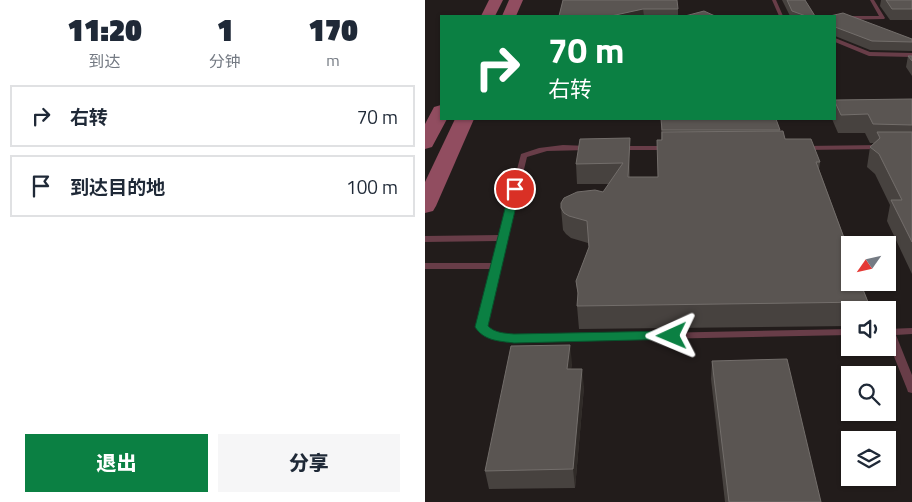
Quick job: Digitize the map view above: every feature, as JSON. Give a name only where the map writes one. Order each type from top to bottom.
[{"type":"main road","points":[[488,15],[496,0]]},
{"type":"main road","points":[[509,15],[516,0]]},
{"type":"main road","points":[[425,143],[440,112]]},
{"type":"main road","points":[[425,206],[464,120]]},
{"type":"lane","points":[[774,0],[781,15]]},
{"type":"lane","points":[[836,18],[882,18],[873,2],[883,2]]},
{"type":"lane","points":[[836,40],[869,54],[912,55]]},
{"type":"lane","points":[[796,148],[893,147]]},
{"type":"lane","points":[[597,148],[548,148],[530,152],[523,156],[481,327],[494,336],[504,338],[841,332]]},
{"type":"lane","points":[[607,148],[677,148]]},
{"type":"lane","points":[[425,238],[503,238]]},
{"type":"lane","points":[[425,266],[496,266]]},
{"type":"lane","points":[[896,332],[912,331]]},
{"type":"lane","points":[[896,349],[912,389]]},
{"type":"building","points":[[563,0],[677,0],[678,9],[643,9],[616,15],[559,15]]},
{"type":"building","points":[[787,0],[805,0],[814,15],[803,15],[792,11]]},
{"type":"building","points":[[886,0],[912,0],[912,9],[892,9]]},
{"type":"building","points":[[704,11],[713,15],[689,15]]},
{"type":"building","points":[[843,13],[912,39],[912,42],[872,41],[836,27],[836,15],[834,15]]},
{"type":"building","points":[[912,99],[912,125],[873,124],[868,114],[841,115],[836,100]]},
{"type":"building","points":[[661,120],[776,120],[780,130],[662,130]]},
{"type":"building","points":[[783,131],[785,139],[811,139],[820,162],[816,162],[843,236],[841,236],[841,291],[864,291],[868,301],[577,306],[578,293],[576,281],[589,247],[587,221],[564,213],[561,203],[564,198],[577,192],[595,190],[603,192],[623,163],[576,164],[580,139],[630,138],[628,177],[658,177],[657,140],[662,140],[662,132]]},
{"type":"building","points":[[877,132],[912,132],[912,242],[891,200],[902,200],[879,154],[870,147],[880,138]]},
{"type":"building","points":[[570,345],[567,369],[582,369],[573,469],[485,471],[511,346]]},
{"type":"building","points":[[787,359],[821,502],[729,502],[712,361]]},
{"type":"route","points":[[515,189],[481,327],[486,332],[494,336],[514,339],[672,336]]}]
